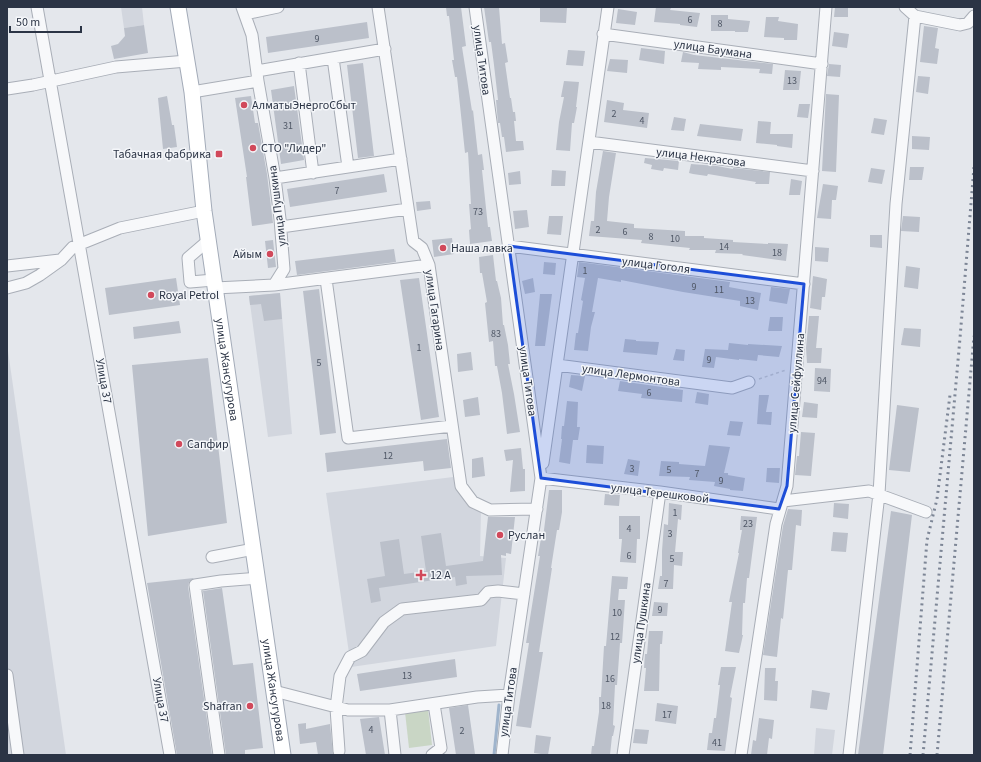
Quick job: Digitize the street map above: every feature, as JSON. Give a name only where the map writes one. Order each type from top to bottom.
[{"type":"main road","name":"улица Жансугурова","points":[[178,7],[192,92],[204,212],[214,284],[283,755]]},
{"type":"street","name":"Улица 37","points":[[37,7],[170,755]]},
{"type":"street","points":[[243,10],[278,7]]},
{"type":"street","name":"улица Гагарина","points":[[378,7],[413,241],[422,248],[429,265],[461,486],[473,502],[490,510],[537,509]]},
{"type":"street","name":"улица Титова","points":[[475,7],[541,478],[508,695],[502,755]]},
{"type":"street","points":[[541,478],[608,7]]},
{"type":"street","name":"улица Сейфуллина","points":[[740,755],[776,524],[787,486],[826,7]]},
{"type":"street","points":[[905,7],[915,16],[960,25],[968,23],[974,16]]},
{"type":"street","name":"улица Пушкина","points":[[243,10],[252,35],[257,76],[275,178],[281,227],[284,269],[274,285]]},
{"type":"street","points":[[849,755],[879,494],[896,204],[915,16]]},
{"type":"street","name":"улица Баумана","points":[[603,34],[822,64]]},
{"type":"street","points":[[192,92],[299,64],[385,50]]},
{"type":"street","points":[[333,58],[348,167]]},
{"type":"street","points":[[7,89],[46,83],[116,67],[187,61]]},
{"type":"street","points":[[299,64],[314,173]]},
{"type":"street","points":[[46,83],[73,247]]},
{"type":"street","name":"улица Некрасова","points":[[589,142],[813,171]]},
{"type":"street","points":[[275,178],[401,159]]},
{"type":"street","points":[[281,227],[408,209]]},
{"type":"street","points":[[7,288],[26,283],[40,275],[61,260],[73,247],[120,228],[204,212]]},
{"type":"street","points":[[209,240],[188,258],[190,282],[274,285],[429,265]]},
{"type":"street","name":"улица Гоголя","points":[[509,246],[804,284]]},
{"type":"street","points":[[7,266],[61,260]]},
{"type":"street","points":[[326,279],[348,438],[452,426]]},
{"type":"street","name":"улица Лермонтова","points":[[557,365],[732,388],[749,382]]},
{"type":"street","name":"улица Терешковой","points":[[541,478],[781,505],[869,491],[926,512]]},
{"type":"street","name":"улица Пушкина","points":[[623,755],[660,492]]},
{"type":"street","points":[[212,557],[254,549]]},
{"type":"street","points":[[219,755],[195,585],[258,578]]},
{"type":"street","points":[[339,751],[336,708],[340,676],[350,657],[362,651],[384,622],[402,609],[481,600],[488,592],[498,591],[524,594]]},
{"type":"street","points":[[7,675],[18,755]]},
{"type":"street","points":[[274,691],[348,710],[390,710],[477,697],[508,695]]},
{"type":"street","points":[[432,755],[441,748],[434,704]]},
{"type":"street","points":[[390,710],[396,755]]},
{"type":"path","points":[[749,382],[797,367]]},
{"type":"highlighted area","points":[[509,246],[804,284],[787,486],[779,509],[541,478]]},
{"type":"shaded area","points":[[121,7],[142,7],[144,25],[124,28]]},
{"type":"shaded area","points":[[280,293],[292,434],[268,437],[249,296]]},
{"type":"shaded area","points":[[7,344],[66,755],[7,755]]},
{"type":"shaded area","name":"12 А","points":[[453,477],[470,505],[481,510],[480,556],[506,558],[496,646],[351,667],[326,493]]},
{"type":"shaded area","points":[[816,728],[835,730],[832,755],[814,755]]},
{"type":"green space","points":[[428,709],[432,745],[409,748],[405,712]]},
{"type":"building","points":[[446,7],[461,7],[466,46],[462,47],[472,111],[473,110],[478,155],[482,154],[484,170],[482,170],[488,227],[490,227],[492,241],[470,244],[469,230],[471,229],[469,204],[471,204],[468,152],[465,153],[457,77],[455,77],[452,60],[454,60],[449,16],[447,16]]},
{"type":"building","points":[[484,7],[499,7],[502,44],[505,43],[508,62],[505,63],[510,98],[513,112],[515,112],[516,121],[514,121],[516,141],[523,141],[524,150],[506,152],[504,137],[502,137],[500,123],[498,123],[496,100],[498,100],[494,65]]},
{"type":"building","points":[[540,7],[567,7],[566,23],[540,22]]},
{"type":"building","points":[[656,7],[700,13],[697,27],[654,22]]},
{"type":"building","points":[[835,7],[848,7],[848,17],[834,17]]},
{"type":"building","points":[[618,9],[637,12],[635,25],[616,23]]},
{"type":"building","points":[[711,15],[728,15],[728,19],[750,21],[748,32],[711,31]]},
{"type":"building","points":[[766,17],[779,17],[778,21],[798,24],[797,40],[764,37]]},
{"type":"building","points":[[367,22],[369,38],[268,53],[266,37]]},
{"type":"building","points":[[144,25],[148,53],[114,59],[111,46],[118,44],[125,36],[124,28]]},
{"type":"building","points":[[924,26],[938,28],[935,48],[939,49],[937,64],[920,62]]},
{"type":"building","points":[[834,32],[849,34],[847,48],[832,46]]},
{"type":"building","points":[[641,48],[665,51],[664,64],[639,60]]},
{"type":"building","points":[[568,50],[585,51],[583,66],[566,65]]},
{"type":"building","points":[[683,52],[694,55],[773,64],[772,74],[759,73],[760,69],[721,67],[721,70],[698,69],[699,63],[681,62]]},
{"type":"building","points":[[610,59],[628,60],[627,73],[607,71]]},
{"type":"building","points":[[363,63],[374,156],[358,158],[347,65]]},
{"type":"building","points":[[829,64],[841,65],[840,77],[827,76]]},
{"type":"building","points":[[785,70],[801,71],[799,90],[783,90]]},
{"type":"building","points":[[918,76],[930,77],[928,94],[916,92]]},
{"type":"building","points":[[564,81],[579,82],[577,107],[574,123],[572,123],[570,151],[556,150],[559,122],[564,97],[561,97]]},
{"type":"building","points":[[294,86],[304,160],[281,164],[271,90]]},
{"type":"building","points":[[826,94],[839,95],[836,172],[822,171]]},
{"type":"building","points":[[167,96],[172,125],[174,125],[177,147],[163,149],[158,98]]},
{"type":"building","points":[[251,96],[255,123],[258,123],[267,174],[273,223],[252,226],[247,177],[235,98]]},
{"type":"building","points":[[607,100],[624,103],[623,110],[649,113],[647,128],[604,122]]},
{"type":"building","points":[[799,104],[810,104],[808,118],[797,117]]},
{"type":"building","points":[[674,117],[686,119],[684,131],[671,130]]},
{"type":"building","points":[[874,118],[887,120],[884,135],[871,133]]},
{"type":"building","points":[[758,121],[771,122],[770,134],[793,134],[792,148],[756,143]]},
{"type":"building","points":[[700,124],[743,129],[741,141],[697,136]]},
{"type":"building","points":[[912,136],[930,137],[929,150],[912,149]]},
{"type":"building","points":[[603,151],[616,153],[607,221],[634,224],[634,228],[685,231],[685,236],[704,236],[704,238],[733,240],[733,242],[788,244],[786,261],[742,255],[743,254],[715,253],[716,250],[689,250],[690,248],[641,243],[642,240],[589,236],[591,221],[594,221],[596,192]]},
{"type":"building","points":[[645,158],[679,161],[678,170],[664,168],[663,171],[651,169],[652,165],[644,163]]},
{"type":"building","points":[[691,164],[770,172],[769,184],[755,184],[756,182],[708,174],[707,176],[689,173]]},
{"type":"building","points":[[910,167],[924,167],[922,180],[909,180]]},
{"type":"building","points":[[871,168],[885,170],[882,184],[868,182]]},
{"type":"building","points":[[552,170],[566,171],[565,186],[551,186]]},
{"type":"building","points":[[520,171],[521,184],[509,185],[508,173]]},
{"type":"building","points":[[384,174],[387,192],[290,207],[287,189]]},
{"type":"building","points":[[791,179],[802,181],[800,195],[789,195]]},
{"type":"building","points":[[823,184],[838,186],[836,200],[832,200],[831,219],[817,218]]},
{"type":"building","points":[[430,201],[431,209],[417,211],[416,202]]},
{"type":"building","points":[[527,210],[529,227],[515,229],[513,211]]},
{"type":"building","points":[[549,216],[563,216],[561,235],[547,234]]},
{"type":"building","points":[[903,216],[920,217],[919,232],[901,231]]},
{"type":"building","points":[[870,235],[882,235],[882,248],[870,247]]},
{"type":"building","name":"Наша лавка","points":[[452,238],[454,254],[434,257],[432,240]]},
{"type":"building","name":"Айым","points":[[273,240],[276,267],[268,268],[265,241]]},
{"type":"building","points":[[815,247],[829,248],[828,262],[815,261]]},
{"type":"building","points":[[394,249],[396,262],[297,275],[295,261]]},
{"type":"building","points":[[493,255],[496,281],[501,298],[503,325],[508,345],[510,364],[508,364],[520,432],[507,434],[502,393],[497,366],[495,366],[493,341],[489,342],[485,303],[487,302],[482,273],[480,273],[479,257]]},
{"type":"building","points":[[544,262],[556,263],[555,275],[543,274]]},
{"type":"building","points":[[579,262],[730,282],[729,287],[761,293],[758,310],[740,306],[740,301],[621,280],[621,282],[598,278],[592,312],[595,312],[591,327],[588,351],[574,350],[583,301],[581,300],[585,278],[577,277]]},
{"type":"building","points":[[906,266],[920,268],[918,289],[904,287]]},
{"type":"building","points":[[813,276],[827,279],[825,297],[822,297],[821,310],[810,308]]},
{"type":"building","points":[[176,278],[180,305],[109,315],[105,288]]},
{"type":"building","points":[[419,278],[439,417],[421,420],[400,280]]},
{"type":"building","points":[[533,278],[535,292],[525,294],[522,281]]},
{"type":"building","points":[[771,287],[790,289],[787,304],[769,301]]},
{"type":"building","points":[[319,289],[336,433],[320,435],[303,291]]},
{"type":"building","points":[[280,293],[282,319],[264,321],[261,304],[250,305],[249,296]]},
{"type":"building","points":[[540,294],[552,294],[545,346],[535,346]]},
{"type":"building","points":[[809,316],[819,316],[816,348],[822,348],[821,363],[807,363],[806,348]]},
{"type":"building","points":[[770,317],[783,317],[782,331],[768,331]]},
{"type":"building","points":[[179,321],[181,333],[134,339],[133,327]]},
{"type":"building","points":[[904,328],[921,329],[920,347],[901,345]]},
{"type":"building","points":[[625,339],[659,342],[657,355],[623,352]]},
{"type":"building","points":[[729,343],[782,346],[779,357],[758,355],[757,361],[716,357],[714,368],[702,367],[705,349],[728,350]]},
{"type":"building","points":[[676,349],[685,350],[684,361],[673,360]]},
{"type":"building","points":[[471,352],[473,370],[458,372],[457,354]]},
{"type":"building","name":"Сапфир","points":[[208,358],[227,523],[148,536],[132,365]]},
{"type":"building","points":[[815,368],[831,369],[830,392],[814,391]]},
{"type":"building","points":[[571,375],[585,376],[582,391],[569,387]]},
{"type":"building","points":[[620,381],[683,390],[682,402],[641,398],[642,394],[618,391]]},
{"type":"building","points":[[697,392],[709,394],[708,405],[695,403]]},
{"type":"building","points":[[759,395],[769,395],[766,412],[772,412],[771,425],[757,424]]},
{"type":"building","points":[[478,397],[480,415],[465,417],[463,400]]},
{"type":"building","points":[[567,401],[578,402],[577,427],[580,427],[578,440],[573,440],[570,464],[559,462],[562,426],[564,426]]},
{"type":"building","points":[[804,402],[818,404],[817,418],[802,417]]},
{"type":"building","points":[[897,405],[919,408],[910,472],[889,470]]},
{"type":"building","points":[[730,421],[743,422],[740,436],[727,435]]},
{"type":"building","points":[[801,432],[815,433],[811,476],[795,475],[797,456],[799,456]]},
{"type":"building","points":[[447,439],[451,468],[424,471],[423,461],[327,472],[325,453]]},
{"type":"building","points":[[587,445],[604,446],[603,464],[586,463]]},
{"type":"building","points":[[709,445],[730,447],[724,473],[745,478],[743,491],[730,490],[714,486],[715,482],[689,480],[690,477],[659,476],[661,461],[705,466]]},
{"type":"building","points":[[521,448],[523,469],[525,469],[525,491],[510,492],[513,460],[506,461],[504,450]]},
{"type":"building","points":[[483,457],[485,476],[472,478],[472,459]]},
{"type":"building","points":[[628,459],[640,461],[638,476],[624,474]]},
{"type":"building","points":[[767,468],[780,468],[779,483],[766,482]]},
{"type":"building","points":[[549,490],[562,490],[562,512],[559,530],[557,530],[551,568],[539,652],[543,652],[531,728],[516,726],[529,643],[526,643],[540,556],[538,556],[541,538],[543,538]]},
{"type":"building","points":[[605,494],[620,495],[619,506],[604,505]]},
{"type":"building","points":[[669,503],[682,505],[681,520],[678,519],[675,552],[683,552],[682,566],[674,565],[673,589],[658,589],[660,576],[662,576],[664,524],[668,525]]},
{"type":"building","points":[[834,503],[849,504],[848,519],[833,517]]},
{"type":"building","points":[[788,509],[802,510],[801,526],[796,525],[792,570],[788,570],[777,657],[763,655],[783,526]]},
{"type":"building","points":[[891,511],[912,515],[883,755],[858,755]]},
{"type":"building","points":[[619,516],[640,516],[640,539],[637,539],[636,563],[620,562],[622,539],[619,539]]},
{"type":"building","points":[[741,516],[757,517],[749,578],[747,578],[745,603],[743,603],[743,635],[739,653],[725,651],[732,602],[729,602],[742,530],[740,530]]},
{"type":"building","points":[[488,517],[515,517],[511,554],[506,553],[506,556],[501,555],[502,575],[466,576],[467,584],[456,586],[455,577],[379,588],[381,601],[371,603],[367,579],[385,576],[380,542],[399,539],[404,574],[426,571],[421,536],[441,533],[446,566],[483,561]]},
{"type":"building","points":[[833,532],[848,533],[846,552],[831,551]]},
{"type":"building","points":[[612,576],[628,577],[627,589],[619,589],[618,600],[625,600],[622,643],[620,643],[617,685],[615,685],[613,725],[615,726],[612,736],[610,755],[591,755],[592,746],[594,746],[599,712],[599,697],[601,697],[604,646],[606,646]]},
{"type":"building","points":[[194,578],[189,582],[188,586],[212,755],[177,755],[147,583]]},
{"type":"building","points":[[222,588],[233,665],[253,663],[263,748],[245,750],[245,755],[226,755],[203,591]]},
{"type":"building","points":[[654,602],[668,603],[667,616],[652,616]]},
{"type":"building","points":[[649,631],[663,631],[662,644],[660,644],[659,691],[644,691],[646,668],[644,668],[645,654],[647,654]]},
{"type":"building","points":[[455,659],[457,677],[360,691],[357,674]]},
{"type":"building","points":[[721,667],[736,667],[730,697],[732,698],[725,751],[707,750],[709,733],[712,733],[714,718],[716,718],[720,685],[718,685]]},
{"type":"building","points":[[765,668],[776,668],[775,681],[778,681],[777,701],[764,700]]},
{"type":"building","points":[[812,690],[830,693],[827,710],[810,708]]},
{"type":"building","points":[[657,703],[678,706],[676,724],[655,721]]},
{"type":"building","points":[[468,705],[475,754],[456,755],[449,708]]},
{"type":"building","points":[[379,717],[385,755],[366,755],[360,719]]},
{"type":"building","points":[[759,718],[774,720],[772,739],[769,738],[767,755],[751,755],[753,740],[756,741]]},
{"type":"building","points":[[306,723],[306,729],[330,724],[333,754],[318,755],[316,742],[300,744],[298,724]]},
{"type":"building","points":[[635,729],[649,730],[647,744],[633,743]]},
{"type":"building","points":[[536,735],[551,737],[548,755],[534,753]]},
{"type":"waterway","points":[[494,755],[499,705]]},
{"type":"railway","points":[[923,755],[974,167]]},
{"type":"railway","points":[[937,755],[974,336]]},
{"type":"railway","points":[[910,755],[927,540],[937,499],[950,395]]},
{"type":"place","name":"АлматыЭнергоСбыт","points":[[244,105]]},
{"type":"place","name":"СТО \"Лидер\"","points":[[253,148]]},
{"type":"place","name":"Табачная фабрика","points":[[219,154]]},
{"type":"place","name":"Наша лавка","points":[[443,248]]},
{"type":"place","name":"Айым","points":[[270,254]]},
{"type":"place","name":"Royal Petrol","points":[[151,295]]},
{"type":"place","name":"Сапфир","points":[[179,444]]},
{"type":"place","name":"Руслан","points":[[500,535]]},
{"type":"place","name":"12 А","points":[[421,575]]},
{"type":"place","name":"Shafran","points":[[250,706]]}]
